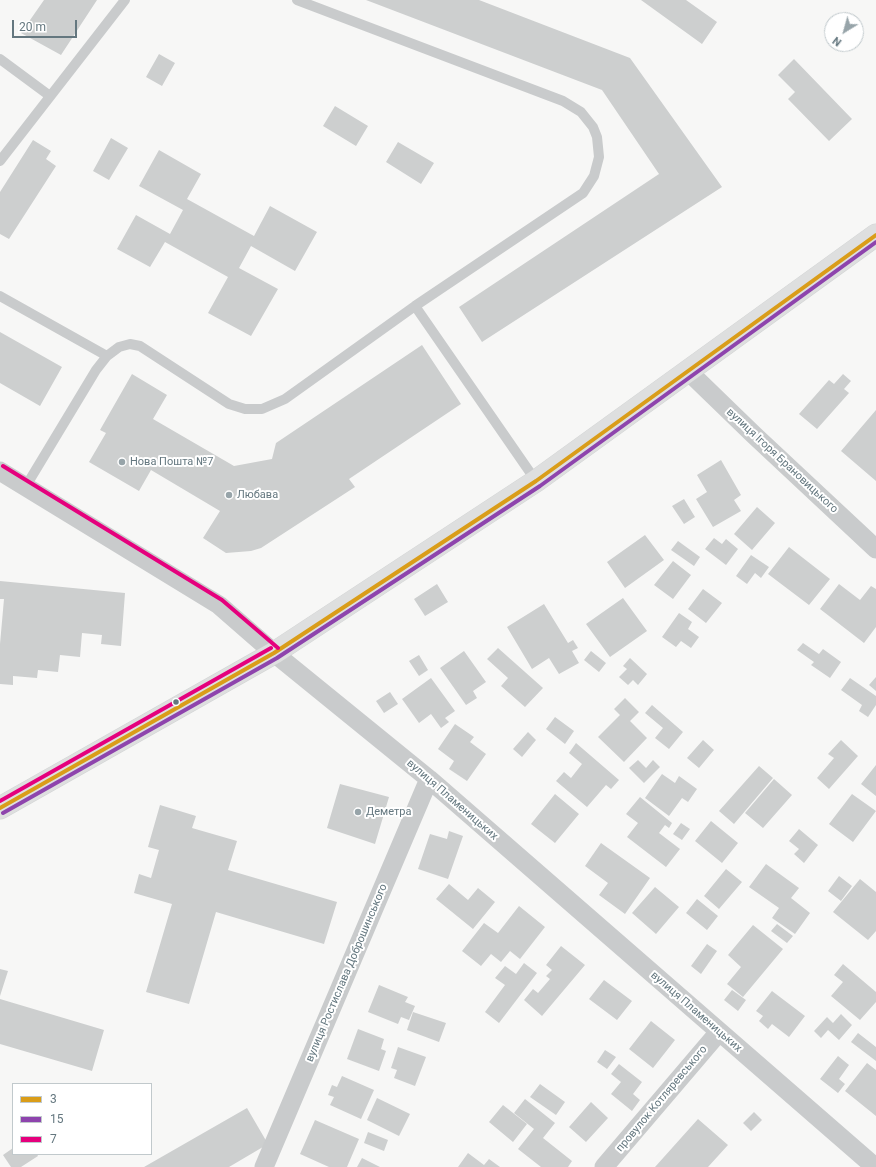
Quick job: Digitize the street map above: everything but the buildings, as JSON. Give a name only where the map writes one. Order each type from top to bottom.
[{"type":"street","points":[[0,808],[274,654],[536,481],[876,236]]},
{"type":"street","name":"вулиця Ігоря Брановицького","points":[[689,372],[754,435],[876,548]]},
{"type":"street","name":"вулиця Пламеницьких","points":[[0,471],[219,605],[274,654],[429,779],[875,1167]]},
{"type":"street","name":"вулиця Ростислава Доброшинського","points":[[264,1167],[429,779]]},
{"type":"street","name":"провулок Котляревського","points":[[604,1167],[719,1032]]},
{"type":"lane","points":[[0,159],[125,0]]},
{"type":"lane","points":[[26,486],[96,370],[107,356],[124,345],[140,346],[229,404],[245,409],[262,409],[285,399],[415,306],[583,193],[594,176],[598,167],[599,157],[597,137],[588,119],[572,105],[298,0]]},
{"type":"lane","points":[[0,59],[50,96]]},
{"type":"lane","points":[[0,296],[107,356]]},
{"type":"lane","points":[[415,306],[536,481]]},
{"type":"transit line","name":"3","points":[[0,808],[274,653],[536,481],[876,235]]},
{"type":"transit line","name":"15","points":[[3,813],[277,658],[540,486],[876,242]]},
{"type":"transit line","name":"7","points":[[3,466],[222,600],[278,648]]},
{"type":"transit line","name":"7","points":[[0,801],[271,648]]},
{"type":"place","name":"Нова Пошта №7","points":[[122,462]]},
{"type":"place","name":"Любава","points":[[229,495]]},
{"type":"place","name":"Деметра","points":[[358,812]]}]
